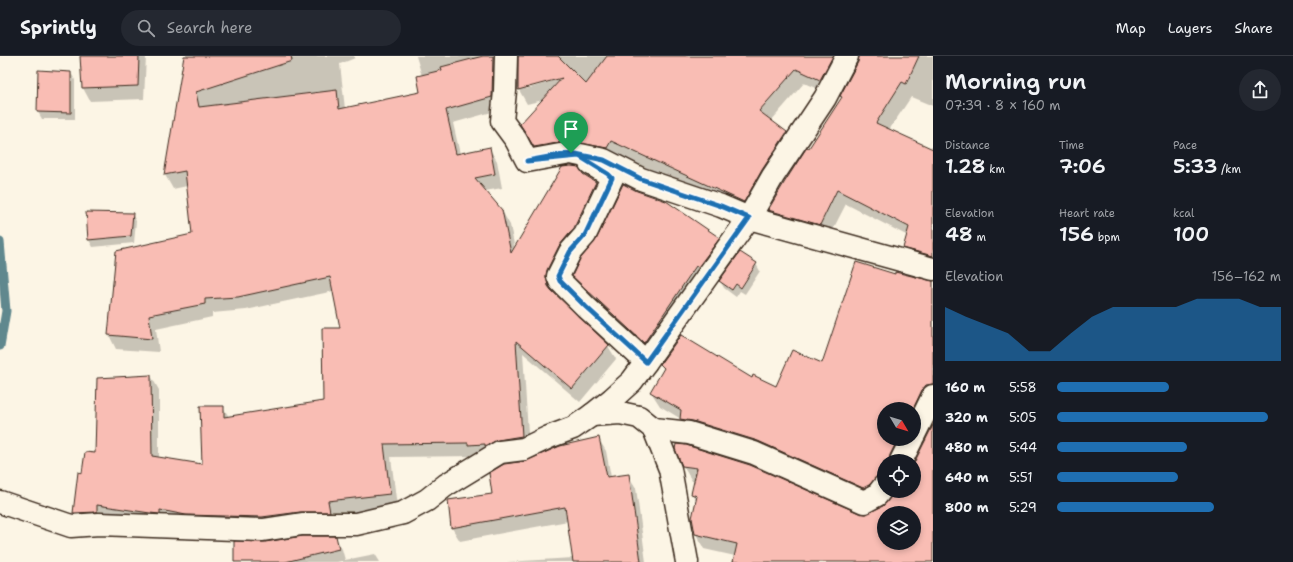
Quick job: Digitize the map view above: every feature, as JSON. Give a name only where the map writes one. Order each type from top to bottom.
[{"type":"street","points":[[506,56],[502,121],[516,140],[527,161]]},
{"type":"street","points":[[0,502],[71,526],[99,524],[263,530],[302,524],[356,524],[403,513],[428,500],[446,485],[500,452],[524,449],[549,436],[573,428],[592,415],[632,381],[646,362],[749,218],[773,176],[825,98],[847,56]]},
{"type":"street","points":[[527,161],[571,153],[604,160],[641,179],[721,206],[749,218],[933,269]]},
{"type":"street","points":[[527,161],[579,156],[612,178],[585,235],[570,252],[558,276],[560,281],[586,307],[646,362]]},
{"type":"street","points":[[921,421],[933,396]]},
{"type":"street","points":[[592,415],[620,413],[639,417],[654,429],[670,469],[687,562]]},
{"type":"street","points":[[654,429],[690,433],[754,454],[864,502],[877,495]]},
{"type":"building","points":[[80,56],[139,56],[138,86],[82,88]]},
{"type":"building","points":[[184,56],[291,56],[292,61],[196,92],[199,107],[337,90],[339,109],[420,92],[417,76],[442,70],[441,67],[483,56],[493,56],[492,97],[446,110],[456,154],[490,147],[495,174],[475,178],[502,210],[511,253],[562,167],[579,167],[583,174],[596,182],[574,228],[559,246],[547,270],[546,276],[548,286],[551,290],[609,345],[572,389],[516,341],[522,436],[498,440],[485,446],[485,444],[468,445],[468,443],[384,444],[390,494],[328,501],[330,512],[300,512],[262,517],[186,515],[160,510],[160,514],[97,505],[97,512],[73,513],[78,472],[82,473],[85,452],[95,453],[97,378],[151,375],[152,456],[202,464],[200,406],[224,406],[224,417],[323,401],[322,328],[340,328],[330,277],[238,297],[205,299],[205,304],[149,315],[152,339],[108,335],[116,251],[192,234],[185,171],[164,175]]},
{"type":"building","points":[[518,56],[558,56],[586,84],[607,56],[833,56],[820,80],[796,69],[759,111],[787,132],[762,170],[744,202],[611,141],[607,148],[569,141],[534,147],[520,124],[562,78],[518,90]]},
{"type":"building","points":[[859,56],[919,56],[906,84],[902,82],[876,123],[933,149],[933,256],[903,248],[909,227],[837,190],[820,225],[768,210],[807,147],[809,148],[842,97],[840,96],[858,62]]},
{"type":"building","points":[[38,70],[71,72],[71,113],[37,112]]},
{"type":"building","points":[[623,184],[637,191],[666,201],[720,238],[698,267],[696,266],[644,343],[572,276],[580,259],[596,240]]},
{"type":"building","points":[[86,212],[133,213],[131,236],[88,240]]},
{"type":"building","points":[[740,252],[757,263],[741,288],[736,284],[732,290],[719,281]]},
{"type":"building","points":[[856,262],[895,274],[895,272],[933,281],[933,384],[926,385],[916,402],[877,402],[877,446],[894,446],[890,454],[877,454],[877,477],[869,485],[863,488],[758,441],[693,421],[680,419],[681,410],[650,392],[664,368],[660,364],[681,335],[752,378],[753,375],[776,386],[792,350],[822,363]]},
{"type":"building","points":[[933,425],[933,562],[733,562],[737,544],[695,534],[692,518],[697,496],[691,494],[697,468],[682,466],[675,449],[676,444],[686,445],[750,465],[859,513],[865,514],[877,509],[877,550],[921,550],[921,506],[883,506],[889,498],[921,498],[921,454],[918,454]]},
{"type":"building","points":[[599,437],[607,477],[629,474],[641,562],[573,562],[565,507],[451,528],[448,500],[492,494],[489,473],[504,464],[526,461],[560,446]]},
{"type":"building","points":[[303,536],[336,536],[339,549],[285,562],[234,562],[234,541],[265,542]]},
{"type":"waterway","points":[[0,242],[6,311],[0,346]]},
{"type":"route","points":[[571,153],[604,160],[641,179],[721,206],[749,218],[646,362],[586,307],[560,281],[558,276],[570,252],[585,235],[612,178],[579,156],[527,161],[571,153]]}]
